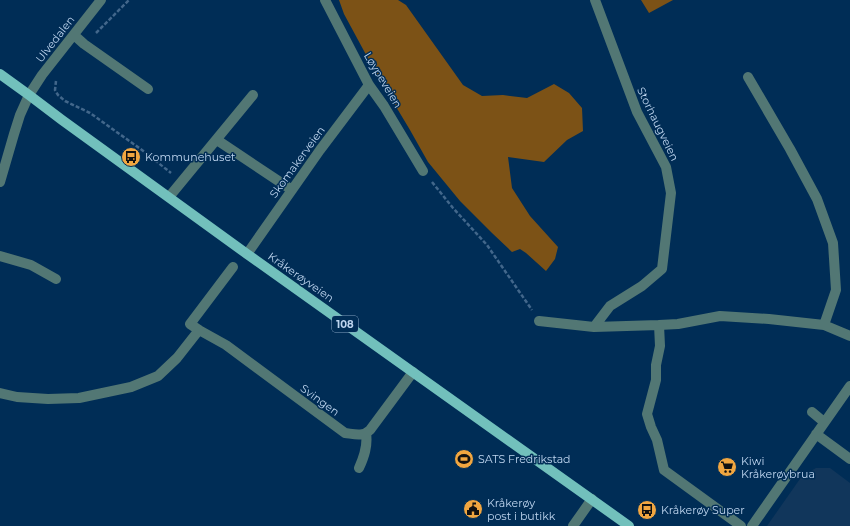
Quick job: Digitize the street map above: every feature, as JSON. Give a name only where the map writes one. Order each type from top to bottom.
[{"type":"main road","name":"Kråkerøyveien","points":[[0,74],[247,254],[629,526]]},
{"type":"street","name":"Løypeveien","points":[[325,0],[369,85],[384,106],[423,170]]},
{"type":"street","name":"Storhaugveien","points":[[594,327],[610,306],[642,286],[662,269],[671,193],[666,167],[637,112],[595,0]]},
{"type":"street","name":"Ulvedalen","points":[[0,182],[20,115],[30,95],[42,74],[74,35],[98,1]]},
{"type":"street","points":[[74,35],[84,44],[148,89]]},
{"type":"street","points":[[748,77],[817,199],[833,243],[836,290],[824,325]]},
{"type":"street","name":"Skomakerveien","points":[[247,254],[320,150],[369,85]]},
{"type":"street","points":[[169,197],[253,95]]},
{"type":"street","points":[[217,140],[292,190]]},
{"type":"street","points":[[0,256],[31,265],[56,279]]},
{"type":"street","points":[[0,393],[17,397],[48,399],[79,398],[131,387],[158,376],[177,358],[199,330],[190,324],[233,267]]},
{"type":"street","points":[[539,321],[594,327],[678,324],[720,316],[769,319],[824,325],[850,336]]},
{"type":"street","points":[[659,325],[660,346],[656,365],[656,380],[647,414],[657,440],[664,470],[741,526]]},
{"type":"street","name":"Svingen","points":[[199,330],[226,345],[344,433],[361,435],[366,434]]},
{"type":"street","points":[[358,468],[364,456],[367,441],[366,434],[413,372]]},
{"type":"street","points":[[752,526],[850,386]]},
{"type":"street","points":[[812,412],[824,422]]},
{"type":"street","points":[[816,434],[850,459]]},
{"type":"street","points":[[573,526],[592,499]]},
{"type":"path","points":[[84,44],[129,0]]},
{"type":"path","points":[[58,77],[55,90],[58,95],[73,106],[90,113],[142,150],[174,176]]},
{"type":"path","points":[[423,170],[453,208],[487,245],[539,321]]},
{"type":"shaded area","points":[[339,0],[398,0],[406,5],[463,85],[482,96],[503,95],[527,98],[554,84],[569,93],[582,108],[583,131],[567,140],[544,162],[508,157],[512,188],[530,216],[558,247],[555,259],[546,271],[520,249],[512,252],[460,201],[428,162],[377,75],[344,14]]},
{"type":"shaded area","points":[[641,0],[673,0],[649,13]]},
{"type":"shaded area","points":[[816,468],[830,468],[850,483],[850,526],[767,526],[802,476]]},
{"type":"place","name":"Kommunehuset","points":[[131,157]]},
{"type":"place","name":"SATS Fredrikstad","points":[[464,459]]},
{"type":"place","name":"Kiwi Kråkerøybrua","points":[[727,467]]},
{"type":"place","name":"Kråkerøy post i butikk","points":[[473,509]]},
{"type":"place","name":"Kråkerøy Super","points":[[647,510]]}]
